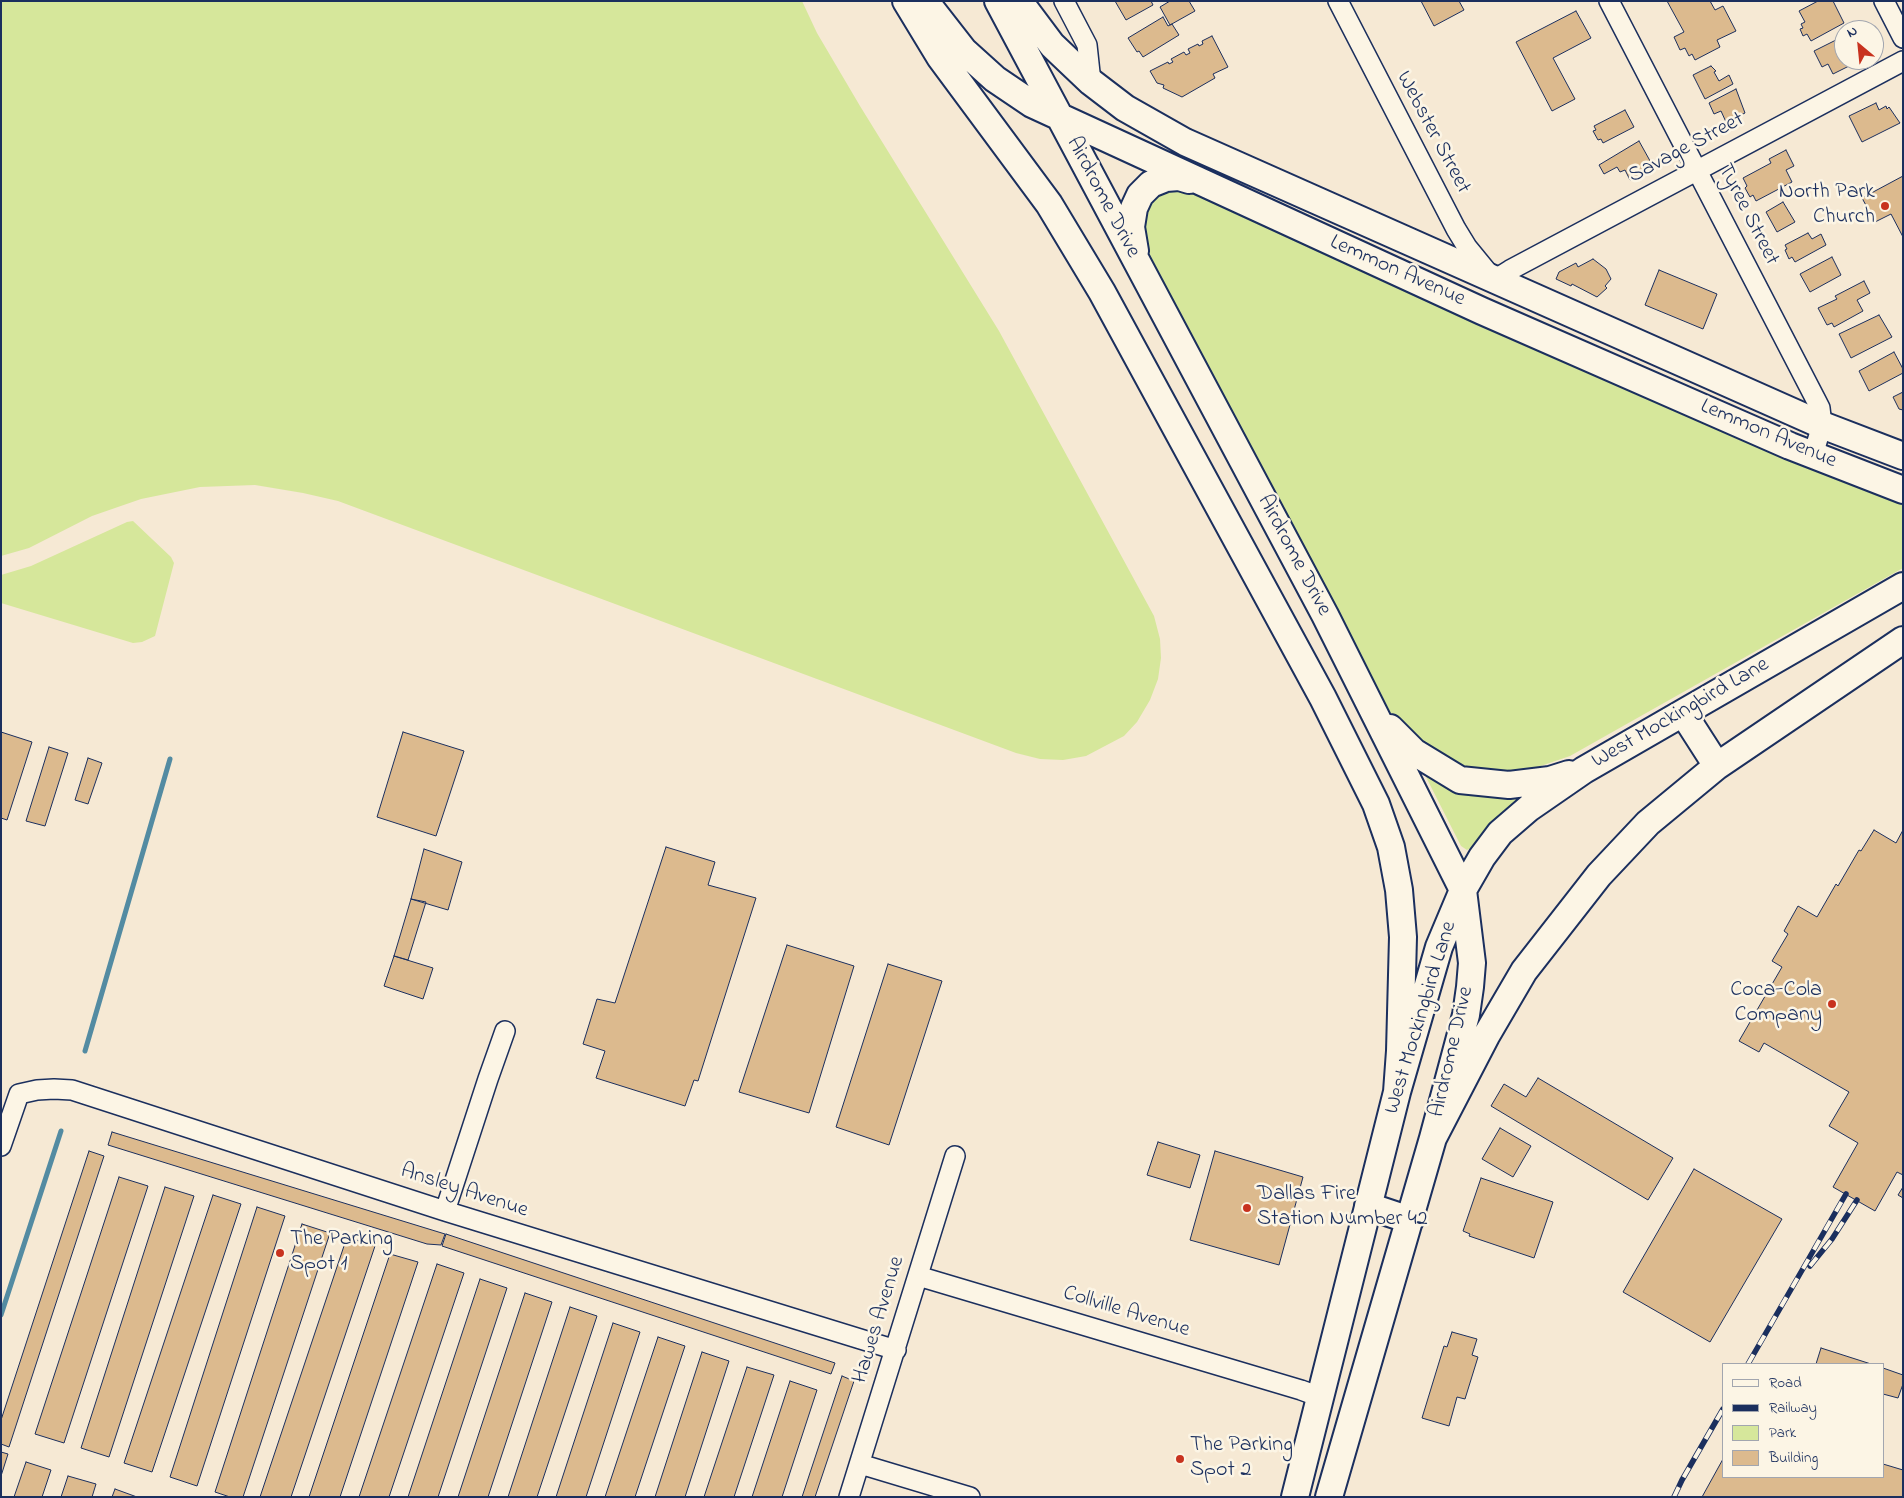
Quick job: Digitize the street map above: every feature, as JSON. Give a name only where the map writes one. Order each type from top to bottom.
[{"type":"main road","name":"Airdrome Drive","points":[[906,1],[940,57],[1049,204],[1102,292],[1323,698],[1376,804],[1391,847],[1399,890],[1403,937],[1397,1092]]},
{"type":"main road","name":"Lemmon Avenue","points":[[925,1],[964,51],[995,79],[1032,104],[1482,310],[1813,455],[1903,490]]},
{"type":"main road","name":"Airdrome Drive","points":[[998,1],[1325,615],[1463,890],[1472,963],[1470,987],[1466,1015],[1433,1138]]},
{"type":"main road","name":"Lemmon Avenue","points":[[1019,1],[1052,45],[1090,82],[1125,108],[1185,142],[1822,425],[1903,456]]},
{"type":"main road","points":[[1138,266],[1131,227],[1134,208],[1140,195],[1151,184],[1166,178],[1179,177],[1207,185]]},
{"type":"main road","points":[[1482,310],[1494,280]]},
{"type":"main road","name":"West Mockingbird Lane","points":[[1295,1497],[1397,1092],[1439,948],[1463,890],[1482,857],[1500,833],[1529,808],[1584,770],[1903,586]]},
{"type":"main road","points":[[1329,1497],[1433,1138],[1486,1036],[1524,971],[1599,875],[1648,823],[1717,766],[1903,640]]},
{"type":"main road","points":[[1375,712],[1414,752],[1460,780],[1509,785],[1550,780],[1584,770]]},
{"type":"main road","points":[[1683,713],[1717,766]]},
{"type":"main road","points":[[1368,1206],[1410,1220]]},
{"type":"street","points":[[1064,1],[1087,45],[1090,82]]},
{"type":"street","name":"Webster Street","points":[[1338,1],[1456,229],[1467,247],[1494,280]]},
{"type":"street","name":"Tyree Street","points":[[1610,1],[1820,408],[1822,425],[1813,455]]},
{"type":"street","points":[[1884,1],[1903,38]]},
{"type":"street","name":"Savage Street","points":[[1494,280],[1903,61]]},
{"type":"street","points":[[445,1211],[505,1031]]},
{"type":"street","name":"Ansley Avenue","points":[[1,1146],[18,1094],[54,1088],[72,1090],[445,1211],[896,1350]]},
{"type":"street","name":"Hawes Avenue","points":[[849,1497],[955,1156]]},
{"type":"street","name":"Collville Avenue","points":[[918,1276],[1320,1397]]},
{"type":"street","points":[[860,1464],[970,1497]]},
{"type":"green space","points":[[1,1],[802,1],[817,33],[860,106],[999,331],[1154,616],[1160,639],[1161,658],[1158,679],[1150,700],[1137,722],[1124,736],[1086,756],[1063,760],[1040,759],[1016,753],[338,501],[255,485],[200,487],[141,499],[92,516],[29,548],[1,556]]},
{"type":"green space","points":[[1169,189],[1191,192],[1903,504],[1903,568],[1570,756],[1523,772],[1470,768],[1426,748],[1390,712],[1136,233],[1151,197]]},
{"type":"green space","points":[[133,521],[171,557],[174,563],[155,636],[142,642],[133,643],[1,603],[1,575],[31,566],[127,522]]},
{"type":"green space","points":[[1425,773],[1520,797],[1473,847],[1467,850],[1461,846]]},
{"type":"building","points":[[1115,1],[1151,1],[1153,5],[1126,20]]},
{"type":"building","points":[[1170,1],[1189,1],[1195,11],[1170,25],[1160,7]]},
{"type":"building","points":[[1421,1],[1459,1],[1464,10],[1434,26]]},
{"type":"building","points":[[1667,1],[1710,1],[1715,10],[1723,6],[1736,31],[1717,40],[1720,47],[1695,60],[1692,54],[1689,56],[1685,48],[1680,50],[1674,37],[1684,32]]},
{"type":"building","points":[[1818,1],[1833,1],[1842,20],[1834,20],[1834,28],[1811,41],[1807,34],[1803,36],[1800,29],[1803,28],[1801,24],[1805,22],[1799,11]]},
{"type":"building","points":[[1576,11],[1591,38],[1553,58],[1575,99],[1552,111],[1516,42]]},
{"type":"building","points":[[1163,17],[1168,26],[1172,24],[1179,35],[1143,57],[1139,51],[1137,52],[1128,38]]},
{"type":"building","points":[[1212,36],[1228,67],[1213,74],[1215,78],[1182,97],[1163,88],[1164,85],[1157,83],[1150,71],[1168,62],[1169,64],[1173,62],[1171,59],[1184,52],[1186,55],[1190,53],[1188,49],[1198,44],[1199,46],[1203,44],[1202,41]]},
{"type":"building","points":[[1834,41],[1834,70],[1841,70],[1833,74],[1828,64],[1822,67],[1814,51]]},
{"type":"building","points":[[1711,66],[1716,71],[1714,72],[1719,81],[1729,75],[1733,84],[1705,99],[1693,75]]},
{"type":"building","points":[[1736,89],[1745,113],[1726,122],[1721,111],[1714,114],[1709,103]]},
{"type":"building","points":[[1876,103],[1879,110],[1886,106],[1887,109],[1889,107],[1900,123],[1862,142],[1849,116]]},
{"type":"building","points":[[1625,110],[1634,127],[1603,143],[1601,139],[1598,140],[1593,131],[1596,130],[1594,126]]},
{"type":"building","points":[[1639,141],[1654,168],[1630,180],[1625,170],[1620,172],[1617,167],[1604,174],[1599,165]]},
{"type":"building","points":[[1786,150],[1794,166],[1786,170],[1792,182],[1756,201],[1753,195],[1750,197],[1745,188],[1747,186],[1743,178],[1771,163],[1769,159]]},
{"type":"building","name":"North Park Church","points":[[1903,176],[1903,237],[1891,214],[1875,222],[1862,198]]},
{"type":"building","points":[[1783,202],[1795,222],[1777,232],[1766,212]]},
{"type":"building","points":[[1808,233],[1812,239],[1821,234],[1826,245],[1795,262],[1792,257],[1789,259],[1785,245]]},
{"type":"building","points":[[1832,257],[1841,275],[1810,292],[1800,274]]},
{"type":"building","points":[[1593,259],[1606,269],[1611,279],[1605,286],[1607,288],[1597,297],[1572,284],[1571,286],[1556,279],[1559,272],[1576,263],[1578,267]]},
{"type":"building","points":[[1659,270],[1717,294],[1703,329],[1645,305]]},
{"type":"building","points":[[1864,281],[1870,293],[1857,300],[1863,311],[1834,327],[1832,323],[1827,325],[1818,308],[1837,299],[1835,296]]},
{"type":"building","points":[[1879,315],[1892,337],[1851,358],[1839,334]]},
{"type":"building","points":[[1894,352],[1903,369],[1903,373],[1869,391],[1859,371]]},
{"type":"building","points":[[1903,392],[1903,410],[1899,409],[1893,397]]},
{"type":"building","points":[[1,732],[32,742],[7,820],[1,818]]},
{"type":"building","points":[[403,732],[464,751],[436,836],[377,817]]},
{"type":"building","points":[[49,747],[68,753],[45,826],[26,821]]},
{"type":"building","points":[[88,758],[102,763],[88,804],[75,800]]},
{"type":"building","name":"Coca-Cola Company","points":[[1874,830],[1896,843],[1903,830],[1903,1175],[1897,1172],[1875,1211],[1833,1187],[1858,1143],[1829,1126],[1849,1092],[1764,1043],[1759,1052],[1739,1041],[1782,967],[1772,961],[1788,934],[1784,931],[1798,906],[1817,917],[1836,884],[1838,886],[1859,850],[1861,851]]},
{"type":"building","points":[[666,847],[715,862],[708,885],[756,898],[698,1081],[694,1080],[685,1106],[596,1078],[605,1051],[583,1044],[597,999],[615,1003]]},
{"type":"building","points":[[424,849],[462,862],[448,910],[411,899]]},
{"type":"building","points":[[411,899],[426,902],[408,960],[394,956]]},
{"type":"building","points":[[787,945],[854,966],[809,1113],[739,1092]]},
{"type":"building","points":[[394,956],[433,968],[423,999],[384,986]]},
{"type":"building","points":[[888,964],[942,981],[889,1145],[836,1127]]},
{"type":"building","points":[[1538,1078],[1673,1158],[1648,1200],[1491,1106],[1504,1084],[1526,1097]]},
{"type":"building","points":[[1500,1128],[1531,1146],[1513,1177],[1482,1159]]},
{"type":"building","points":[[112,1132],[445,1234],[441,1245],[427,1244],[108,1145]]},
{"type":"building","points":[[1158,1142],[1200,1155],[1190,1188],[1147,1175]]},
{"type":"building","points":[[89,1151],[104,1156],[9,1447],[1,1444],[1,1420]]},
{"type":"building","name":"Dallas Fire Station Number 42","points":[[1215,1151],[1303,1177],[1279,1265],[1190,1240]]},
{"type":"building","points":[[1694,1169],[1782,1219],[1710,1342],[1623,1292]]},
{"type":"building","points":[[119,1177],[148,1186],[64,1443],[35,1434]]},
{"type":"building","points":[[1481,1178],[1553,1202],[1534,1258],[1469,1236],[1470,1234],[1463,1231]]},
{"type":"building","points":[[165,1187],[194,1196],[109,1457],[81,1448]]},
{"type":"building","points":[[1903,1187],[1903,1198],[1898,1195]]},
{"type":"building","points":[[213,1195],[241,1204],[152,1472],[124,1463]]},
{"type":"building","points":[[257,1207],[285,1216],[197,1486],[170,1477]]},
{"type":"building","points":[[302,1224],[330,1233],[243,1497],[230,1497],[215,1492]]},
{"type":"building","points":[[446,1234],[835,1363],[831,1374],[442,1246]]},
{"type":"building","points":[[347,1237],[375,1246],[291,1497],[260,1497]]},
{"type":"building","points":[[390,1254],[418,1262],[340,1497],[309,1497]]},
{"type":"building","points":[[437,1264],[464,1273],[389,1497],[359,1497]]},
{"type":"building","points":[[480,1279],[507,1288],[438,1497],[408,1497]]},
{"type":"building","points":[[525,1293],[552,1302],[488,1497],[458,1497]]},
{"type":"building","points":[[570,1307],[597,1316],[537,1497],[508,1497]]},
{"type":"building","points":[[613,1323],[640,1332],[586,1497],[556,1497]]},
{"type":"building","points":[[1452,1332],[1477,1339],[1472,1355],[1478,1357],[1465,1399],[1457,1397],[1449,1426],[1422,1418],[1444,1346],[1447,1347]]},
{"type":"building","points":[[658,1337],[685,1346],[635,1497],[605,1497]]},
{"type":"building","points":[[1821,1348],[1868,1363],[1816,1363]]},
{"type":"building","points":[[702,1352],[729,1361],[685,1497],[655,1497]]},
{"type":"building","points":[[747,1367],[774,1375],[734,1497],[704,1497]]},
{"type":"building","points":[[1884,1368],[1903,1375],[1903,1384],[1898,1398],[1884,1394]]},
{"type":"building","points":[[842,1376],[854,1381],[815,1497],[802,1497]]},
{"type":"building","points":[[790,1381],[817,1390],[782,1497],[752,1497]]},
{"type":"building","points":[[1,1452],[8,1454],[1,1476]]},
{"type":"building","points":[[1722,1461],[1722,1478],[1884,1478],[1884,1464],[1903,1470],[1903,1497],[1702,1497]]},
{"type":"building","points":[[26,1462],[51,1470],[42,1497],[14,1497]]},
{"type":"building","points":[[68,1476],[96,1484],[92,1497],[61,1497]]},
{"type":"building","points":[[115,1489],[137,1497],[112,1497]]},
{"type":"waterway","points":[[85,1051],[170,759]]},
{"type":"waterway","points":[[1,1315],[61,1131]]},
{"type":"railway","points":[[1749,1363],[1846,1194]]},
{"type":"railway","points":[[1810,1266],[1832,1239],[1857,1200]]},
{"type":"railway","points":[[1674,1497],[1722,1411]]},
{"type":"place","name":"North Park Church","points":[[1885,206]]},
{"type":"place","name":"Coca-Cola Company","points":[[1832,1004]]},
{"type":"place","name":"Dallas Fire Station Number 42","points":[[1247,1208]]},
{"type":"place","name":"The Parking Spot 1","points":[[280,1253]]},
{"type":"place","name":"The Parking Spot 2","points":[[1180,1459]]}]
